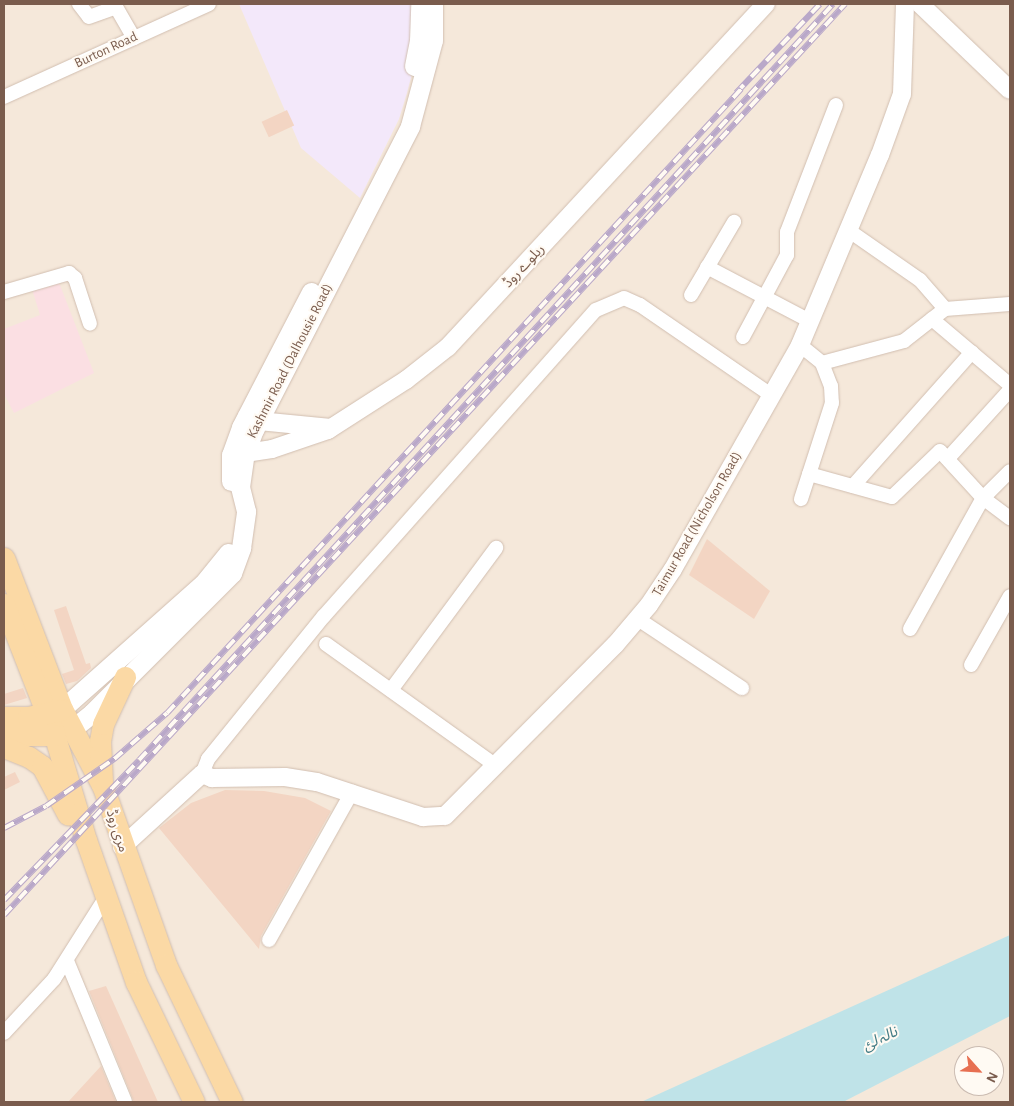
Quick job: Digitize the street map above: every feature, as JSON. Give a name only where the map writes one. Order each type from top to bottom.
[{"type":"main road","name":"Kashmir Road (Dalhousie Road)","points":[[54,712],[222,564],[230,550],[238,454],[252,418],[399,119],[420,41],[420,4]]},
{"type":"main road","name":"Kashmir Road (Dalhousie Road)","points":[[252,418],[410,126],[433,40],[433,4]]},
{"type":"main road","name":"Kashmir Road (Dalhousie Road)","points":[[63,732],[92,713],[125,677],[232,572],[241,548],[246,511],[240,487],[238,454]]},
{"type":"main road","name":"مری روڈ","points":[[4,558],[54,712]]},
{"type":"main road","name":"مری روڈ","points":[[4,604],[63,732],[97,868],[136,982],[194,1102]]},
{"type":"main road","points":[[103,788],[100,741],[103,724],[125,677]]},
{"type":"main road","points":[[4,717],[54,712]]},
{"type":"main road","points":[[13,735],[63,732]]},
{"type":"main road","name":"مری روڈ","points":[[63,732],[103,788],[122,847],[166,965],[232,1102]]},
{"type":"main road","points":[[4,747],[29,757],[46,772],[97,868]]},
{"type":"main road","points":[[178,1068],[208,1052]]},
{"type":"street","points":[[79,4],[89,17],[116,7],[134,38]]},
{"type":"street","name":"Burton Road","points":[[4,97],[209,4]]},
{"type":"street","name":"ریلوے روڈ","points":[[238,454],[272,449],[331,428],[406,380],[448,347],[766,4]]},
{"type":"street","name":"Taimur Road (Nicholson Road)","points":[[202,774],[212,778],[285,777],[352,792],[401,811],[436,819],[444,816],[496,765],[638,619],[673,569],[800,345],[902,94],[905,4]]},
{"type":"street","points":[[920,4],[1010,90]]},
{"type":"street","points":[[743,337],[786,255],[786,232],[836,105]]},
{"type":"street","points":[[691,296],[734,222]]},
{"type":"street","points":[[848,230],[920,280],[945,309]]},
{"type":"street","points":[[707,267],[810,321]]},
{"type":"street","points":[[4,292],[69,273],[76,278],[90,324]]},
{"type":"street","points":[[122,847],[202,774],[208,759],[324,616],[596,310],[624,298],[640,305],[771,395]]},
{"type":"street","points":[[822,363],[904,341],[945,309],[1010,304]]},
{"type":"street","points":[[932,319],[1010,385]]},
{"type":"street","points":[[800,345],[822,363],[832,386],[832,403],[801,499]]},
{"type":"street","points":[[852,486],[972,352]]},
{"type":"street","points":[[951,454],[1010,390]]},
{"type":"street","points":[[252,418],[331,428]]},
{"type":"street","points":[[809,474],[892,497],[940,451],[983,498],[1010,518]]},
{"type":"street","points":[[910,629],[983,498],[1010,472]]},
{"type":"street","points":[[391,690],[496,548]]},
{"type":"street","points":[[971,665],[1010,596]]},
{"type":"street","points":[[638,619],[742,688]]},
{"type":"street","points":[[326,644],[496,765]]},
{"type":"street","points":[[269,940],[352,792]]},
{"type":"street","points":[[4,1033],[67,962],[106,897]]},
{"type":"street","points":[[67,962],[125,1102]]},
{"type":"shaded area","points":[[4,4],[1010,4],[1010,1102],[4,1102]]},
{"type":"shaded area","points":[[239,4],[420,4],[414,66],[399,119],[360,198],[301,148]]},
{"type":"shaded area","points":[[58,280],[94,373],[14,413],[4,394],[4,329],[40,315],[32,289]]},
{"type":"water","name":"نالہ لئ","points":[[1010,935],[1010,1016],[843,1102],[641,1102]]},
{"type":"building","points":[[287,110],[294,125],[269,137],[262,122]]},
{"type":"building","points":[[707,539],[770,591],[754,619],[689,575]]},
{"type":"building","points":[[66,606],[86,664],[90,663],[91,668],[77,681],[66,684],[62,674],[74,670],[54,610]]},
{"type":"building","points":[[23,688],[27,698],[4,705],[4,694]]},
{"type":"building","points":[[15,772],[20,782],[4,790],[4,777]]},
{"type":"building","points":[[225,790],[264,791],[305,798],[331,811],[261,936],[259,949],[159,828],[191,803]]},
{"type":"building","points":[[106,986],[158,1102],[134,1102],[89,991]]},
{"type":"building","points":[[101,1066],[116,1102],[68,1102]]},
{"type":"railway","points":[[736,93],[820,4]]},
{"type":"railway","points":[[4,900],[139,760],[833,4]]},
{"type":"railway","points":[[4,915],[845,4]]},
{"type":"railway","points":[[4,828],[46,806],[114,759],[167,713],[741,89]]}]
